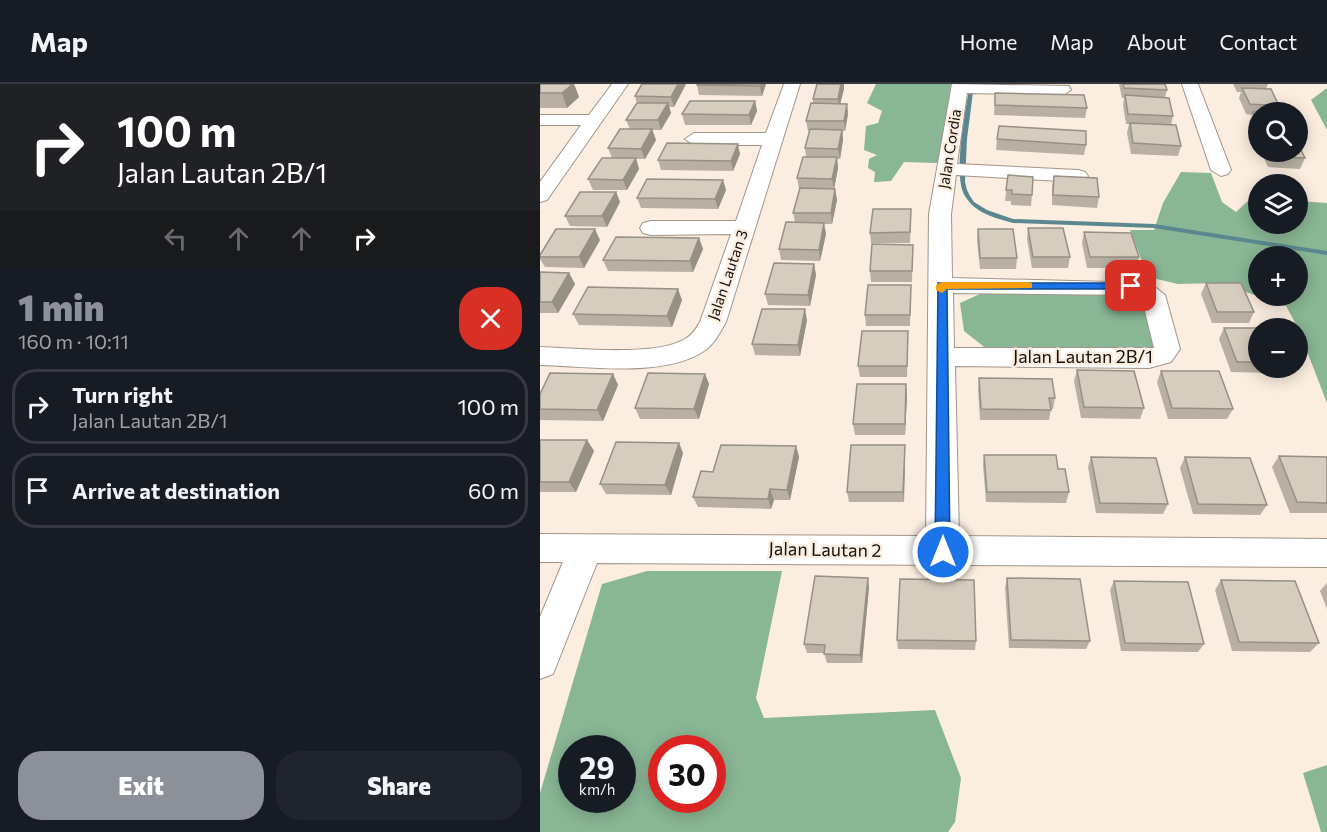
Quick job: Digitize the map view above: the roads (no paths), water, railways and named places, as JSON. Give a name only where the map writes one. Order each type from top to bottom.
[{"type":"street","points":[[540,196],[620,84]]},
{"type":"street","name":"Jalan Lautan 3","points":[[540,356],[657,357],[691,348],[703,339],[713,322],[792,84]]},
{"type":"street","points":[[1191,84],[1221,170]]},
{"type":"street","points":[[962,87],[1063,90]]},
{"type":"street","name":"Jalan Cordia","points":[[943,552],[940,214],[959,170],[962,87]]},
{"type":"street","points":[[540,120],[593,120]]},
{"type":"street","points":[[694,139],[773,139]]},
{"type":"street","points":[[959,170],[1078,176]]},
{"type":"street","points":[[651,228],[744,227]]},
{"type":"street","name":"Jalan Lautan 2B/1","points":[[942,285],[1142,288],[1153,295],[1167,349],[1162,356],[1149,359],[942,357]]},
{"type":"street","name":"Jalan Lautan 2","points":[[540,548],[1327,553]]},
{"type":"street","points":[[540,661],[586,548]]},
{"type":"waterway","points":[[972,84],[962,182],[972,203],[985,212],[1013,221],[1154,226],[1327,253]]}]
